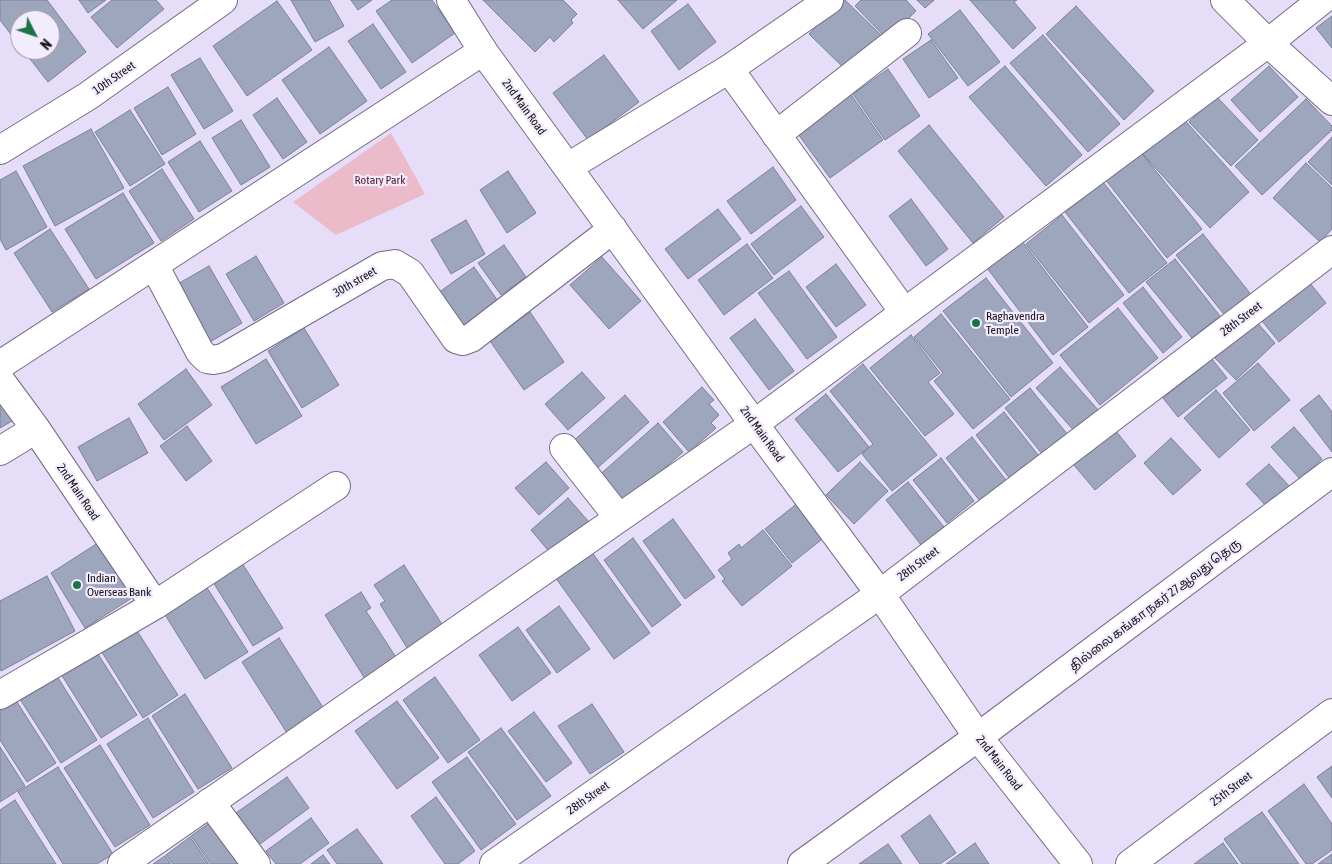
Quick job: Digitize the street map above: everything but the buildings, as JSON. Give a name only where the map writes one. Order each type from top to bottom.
[{"type":"street","name":"10th Street","points":[[0,150],[88,96],[223,0]]},
{"type":"street","name":"2nd Main Road","points":[[451,0],[483,51],[880,594],[978,738],[1075,863]]},
{"type":"street","points":[[568,167],[729,69],[829,0]]},
{"type":"street","points":[[1225,0],[1268,43],[1332,100]]},
{"type":"street","points":[[122,864],[754,424],[1268,43],[1322,0]]},
{"type":"street","points":[[776,136],[907,33]]},
{"type":"street","points":[[0,365],[483,51]]},
{"type":"street","points":[[729,69],[904,312]]},
{"type":"street","name":"30th street","points":[[154,265],[200,352],[207,359],[223,358],[382,266],[395,264],[410,273],[456,338],[464,341],[472,338],[613,229]]},
{"type":"street","name":"28th Street","points":[[494,864],[880,594],[1332,250]]},
{"type":"street","name":"2nd Main Road","points":[[0,380],[36,429],[155,605]]},
{"type":"street","points":[[0,451],[36,429]]},
{"type":"street","points":[[564,448],[619,518]]},
{"type":"street","name":"தில்லை கங்கா நகர் 27ஆவது தெரு","points":[[802,864],[978,738],[1332,472]]},
{"type":"street","points":[[0,696],[155,605],[336,486]]},
{"type":"street","name":"25th Street","points":[[1130,864],[1332,713]]},
{"type":"street","points":[[210,802],[256,864]]},
{"type":"green space","name":"Rotary Park","points":[[391,133],[425,194],[336,235],[293,202]]},
{"type":"place","name":"Raghavendra Temple","points":[[976,323]]},
{"type":"place","name":"Indian Overseas Bank","points":[[77,585]]}]
